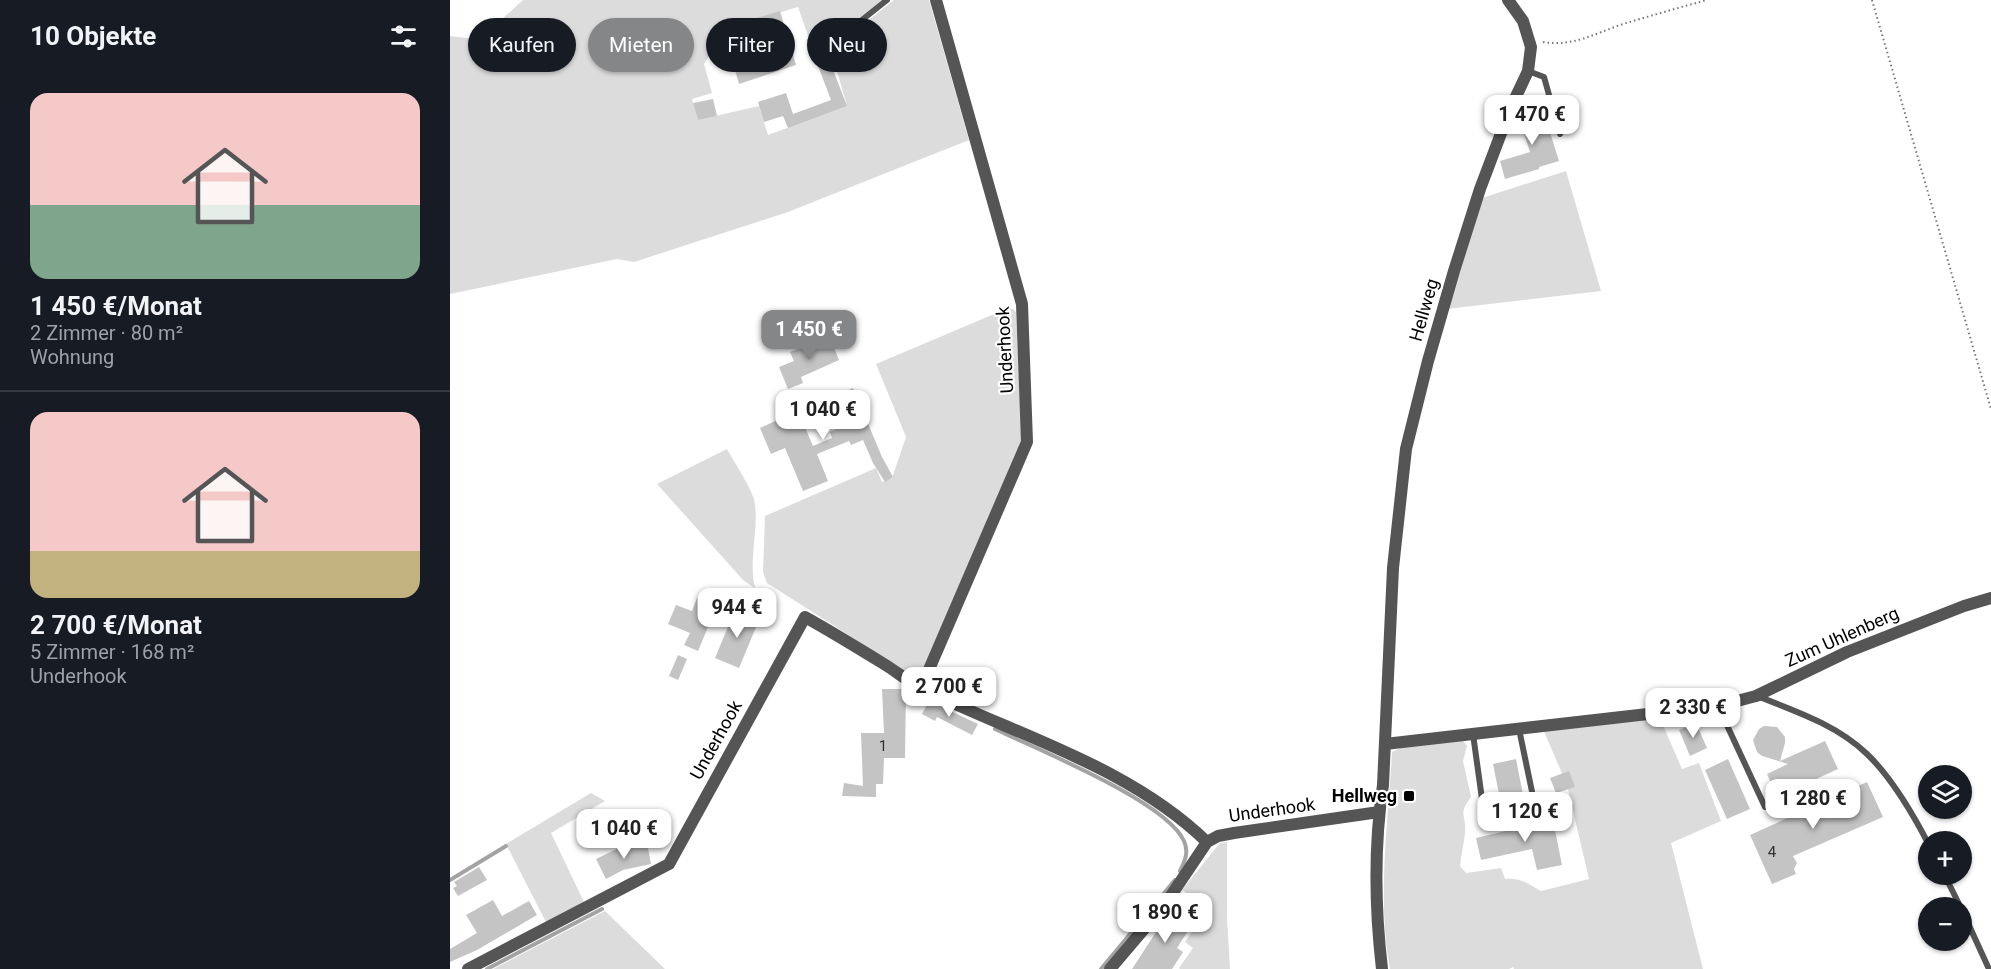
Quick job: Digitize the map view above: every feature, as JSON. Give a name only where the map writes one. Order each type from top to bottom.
[{"type":"street","name":"Underhook","points":[[921,688],[1027,442],[1022,304],[936,0]]},
{"type":"street","name":"Hellweg","points":[[1382,969],[1377,924],[1379,812],[1383,785],[1393,568],[1406,449],[1428,361],[1480,189],[1511,107],[1528,71],[1531,47],[1522,21],[1508,0]]},
{"type":"street","name":"Zum Uhlenberg","points":[[1385,744],[1718,706],[1756,696],[1847,652],[1964,606],[1991,598]]},
{"type":"street","name":"Underhook","points":[[468,969],[669,864],[806,617],[921,688],[1129,784],[1185,823],[1207,842],[1218,836],[1234,833],[1379,812]]},
{"type":"street","points":[[1110,969],[1166,903],[1207,842]]},
{"type":"lane","points":[[864,18],[887,0]]},
{"type":"lane","points":[[1528,71],[1544,77],[1560,134]]},
{"type":"lane","points":[[1756,696],[1804,714],[1839,733],[1867,754],[1893,787],[1922,831]]},
{"type":"lane","points":[[1718,706],[1765,807],[1829,784]]},
{"type":"lane","points":[[1518,728],[1535,806]]},
{"type":"lane","points":[[1473,733],[1482,799],[1481,816]]},
{"type":"lane","points":[[1972,933],[1989,969]]},
{"type":"path","points":[[1529,40],[1559,45],[1707,0]]},
{"type":"path","points":[[1872,0],[1991,409]]},
{"type":"shaded area","points":[[523,0],[882,0],[859,18],[807,18],[807,33],[798,7],[761,18],[706,18],[706,61],[704,64],[712,93],[692,99],[698,120],[759,106],[768,135],[847,106],[837,72],[887,72],[887,18],[871,18],[894,0],[929,0],[969,140],[788,212],[634,262],[617,259],[450,294],[450,36],[468,38],[468,72],[576,72],[576,18],[503,18]]},
{"type":"shaded area","points":[[1566,171],[1601,291],[1447,309],[1482,198]]},
{"type":"shaded area","points":[[1006,309],[1013,309],[1016,312],[1022,441],[922,671],[910,674],[767,583],[763,572],[765,516],[876,468],[882,482],[892,478],[906,437],[876,364]]},
{"type":"shaded area","points":[[727,449],[754,499],[756,520],[753,577],[755,588],[744,581],[657,484]]},
{"type":"shaded area","points":[[1659,716],[1682,769],[1699,763],[1721,821],[1671,843],[1703,969],[1514,969],[1513,967],[1509,969],[1390,969],[1384,915],[1384,888],[1392,752],[1403,747],[1461,738],[1467,746],[1463,761],[1471,797],[1463,812],[1465,833],[1460,866],[1466,873],[1501,868],[1505,879],[1519,880],[1541,891],[1589,879],[1567,785],[1543,729]]},
{"type":"shaded area","points":[[591,793],[605,801],[551,833],[584,902],[546,922],[506,844]]},
{"type":"shaded area","points":[[1227,842],[1230,969],[1180,969],[1193,948],[1185,942],[1196,926],[1193,923],[1198,914],[1191,909],[1197,900],[1182,890],[1220,843]]},
{"type":"shaded area","points":[[605,911],[665,969],[493,969]]},
{"type":"building","points":[[780,11],[782,18],[756,18]]},
{"type":"building","points":[[736,72],[775,72],[739,84]]},
{"type":"building","points":[[820,72],[834,72],[847,106],[788,128],[783,116],[764,122],[758,102],[786,93],[793,114],[831,100]]},
{"type":"building","points":[[713,99],[717,116],[698,120],[693,103]]},
{"type":"building","points":[[1542,107],[1559,161],[1505,179],[1500,161],[1530,152],[1519,117],[1523,115],[1522,113]]},
{"type":"building","points":[[829,336],[839,360],[801,377],[803,383],[788,389],[779,367],[794,361],[790,352]]},
{"type":"building","points":[[853,388],[882,457],[893,477],[885,482],[873,463],[863,440],[851,445],[849,441],[817,454],[828,481],[803,491],[785,448],[771,454],[760,428],[798,411],[813,446],[832,438],[830,432],[843,426],[831,398]]},
{"type":"building","points":[[704,597],[718,603],[698,651],[684,645],[690,633],[668,624],[676,605],[692,611],[697,598],[703,600]]},
{"type":"building","points":[[735,610],[759,620],[739,668],[715,658]]},
{"type":"building","points":[[678,655],[687,659],[678,680],[669,676]]},
{"type":"building","points":[[882,689],[906,689],[905,758],[884,758],[883,784],[876,784],[876,797],[842,796],[844,783],[863,786],[861,733],[884,733]]},
{"type":"building","points":[[929,701],[978,724],[972,735],[937,717],[935,721],[922,714]]},
{"type":"building","points":[[1696,723],[1707,748],[1690,756],[1679,730]]},
{"type":"building","points":[[1764,726],[1777,727],[1785,737],[1780,761],[1825,741],[1838,769],[1777,797],[1767,774],[1788,764],[1762,756],[1757,752],[1753,740],[1759,729]]},
{"type":"building","points":[[1516,759],[1525,805],[1502,809],[1493,764]]},
{"type":"building","points":[[1728,759],[1750,809],[1727,819],[1705,770]]},
{"type":"building","points":[[1569,771],[1575,787],[1556,793],[1550,778]]},
{"type":"building","points":[[1867,782],[1883,817],[1793,856],[1797,863],[1794,869],[1796,874],[1772,884],[1750,835]]},
{"type":"building","points":[[1552,815],[1562,865],[1537,870],[1532,849],[1481,860],[1476,838],[1527,826],[1526,821]]},
{"type":"building","points":[[647,843],[651,864],[623,870],[606,879],[596,859],[617,849]]},
{"type":"building","points":[[479,867],[487,880],[458,896],[453,888],[457,886],[454,882]]},
{"type":"building","points":[[493,900],[502,916],[529,901],[537,915],[477,950],[450,962],[450,949],[477,933],[466,915]]},
{"type":"building","points":[[1171,909],[1193,923],[1177,948],[1183,952],[1172,969],[1132,969]]},
{"type":"waterway","points":[[995,729],[1098,778],[1153,809],[1172,826],[1184,841],[1186,853],[1180,871]]},
{"type":"waterway","points":[[450,880],[506,846]]},
{"type":"waterway","points":[[1101,969],[1175,880]]},
{"type":"waterway","points":[[487,969],[602,909]]},
{"type":"place","name":"Hellweg","points":[[1409,796]]}]
